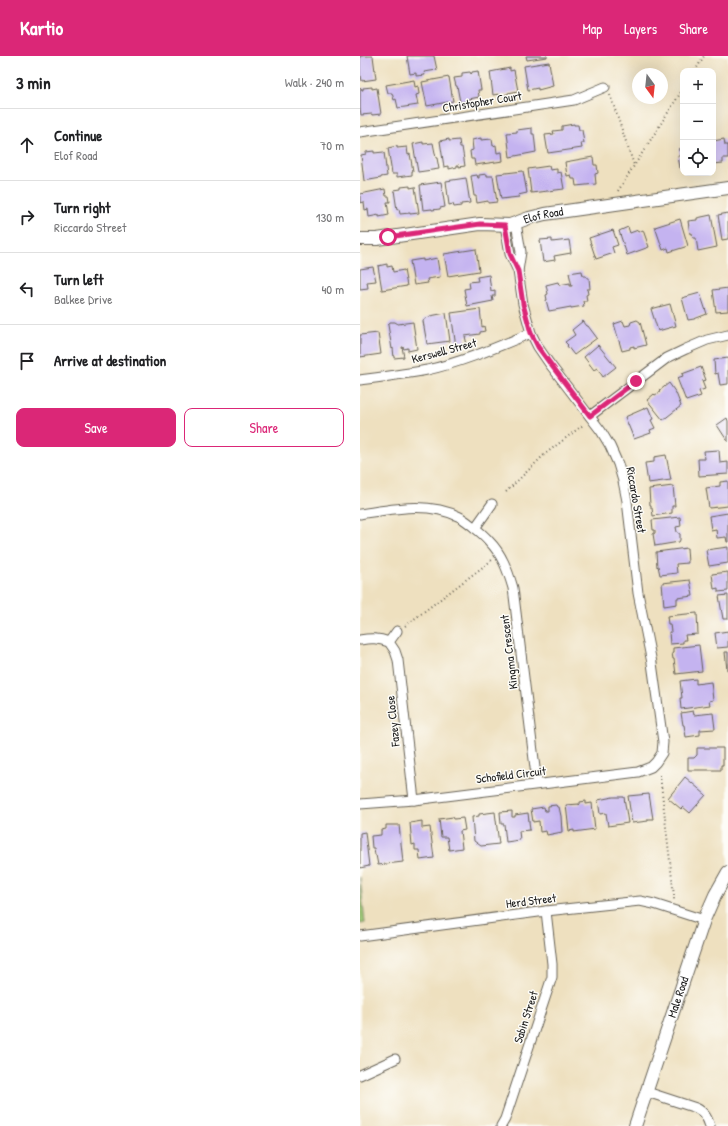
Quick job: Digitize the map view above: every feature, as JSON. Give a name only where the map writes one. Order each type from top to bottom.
[{"type":"street","name":"Christopher Court","points":[[360,132],[574,100],[607,91]]},
{"type":"street","name":"Elof Road","points":[[360,239],[377,239],[480,224],[510,224],[545,214],[728,188]]},
{"type":"street","name":"Riccardo Street","points":[[510,224],[521,252],[518,271],[523,304],[531,333],[538,347],[601,431],[618,464],[623,481],[627,501],[638,593],[652,663],[662,735],[663,747],[660,757]]},
{"type":"street","name":"Kerswell Street","points":[[360,380],[427,370],[469,358],[531,333]]},
{"type":"street","points":[[590,416],[667,358],[686,348],[707,340],[728,335]]},
{"type":"street","points":[[476,528],[492,504]]},
{"type":"street","name":"Kingma Crescent","points":[[360,514],[405,507],[426,508],[444,512],[460,518],[476,528],[490,542],[499,554],[507,568],[513,588],[537,784]]},
{"type":"street","points":[[360,640],[372,638],[389,642],[397,632]]},
{"type":"street","name":"Fazey Close","points":[[389,642],[395,651],[398,660],[414,800]]},
{"type":"street","name":"Schofield Circuit","points":[[360,804],[414,800],[638,772],[651,767],[660,757]]},
{"type":"street","name":"Male Road","points":[[635,1126],[704,920],[715,895],[728,872]]},
{"type":"street","name":"Herd Street","points":[[360,936],[546,911],[640,901],[704,920]]},
{"type":"street","name":"Sabin Street","points":[[501,1126],[505,1119],[552,976],[546,911]]},
{"type":"street","points":[[360,1075],[395,1059]]},
{"type":"street","points":[[647,1092],[700,1110],[708,1118],[710,1126]]},
{"type":"path","points":[[697,68],[704,56]]},
{"type":"path","points":[[607,91],[634,165]]},
{"type":"path","points":[[618,191],[680,94]]},
{"type":"path","points":[[506,492],[545,454],[583,425]]},
{"type":"path","points":[[397,632],[499,554]]},
{"type":"path","points":[[660,775],[674,901]]},
{"type":"green space","points":[[360,877],[365,923],[360,924]]},
{"type":"building","points":[[360,56],[373,56],[376,79],[362,81],[360,76]]},
{"type":"building","points":[[407,56],[434,56],[437,70],[424,72],[425,75],[416,76],[416,73],[410,74]]},
{"type":"building","points":[[526,56],[547,56],[547,57],[527,60]]},
{"type":"building","points":[[549,62],[553,86],[538,90],[538,88],[528,90],[524,66]]},
{"type":"building","points":[[510,68],[510,71],[514,70],[518,91],[499,96],[499,94],[493,95],[490,72]]},
{"type":"building","points":[[478,71],[481,90],[478,90],[479,97],[469,99],[469,101],[460,102],[454,78],[462,77],[462,73],[470,72],[471,74],[472,72]]},
{"type":"building","points":[[449,77],[453,101],[427,106],[422,82]]},
{"type":"building","points":[[414,80],[415,87],[418,86],[419,94],[416,95],[418,105],[398,108],[396,99],[394,100],[392,93],[388,93],[386,85]]},
{"type":"building","points":[[372,87],[372,89],[377,88],[381,114],[361,115],[360,89],[361,88],[363,90],[363,88]]},
{"type":"building","points":[[574,124],[578,125],[579,130],[582,130],[584,143],[581,143],[582,148],[548,153],[545,135],[554,134],[553,131],[562,130],[562,126]]},
{"type":"building","points":[[532,128],[536,152],[510,157],[507,133]]},
{"type":"building","points":[[481,138],[481,140],[492,139],[493,146],[496,145],[497,153],[502,152],[503,161],[475,165],[474,159],[471,159],[470,151],[473,150],[472,140]]},
{"type":"building","points":[[449,139],[449,141],[459,140],[460,147],[462,147],[465,166],[459,167],[459,165],[457,165],[457,167],[449,169],[449,166],[444,167],[440,141]]},
{"type":"building","points":[[724,139],[725,145],[728,145],[728,158],[723,158],[723,163],[716,164],[716,140]]},
{"type":"building","points":[[423,142],[423,144],[433,143],[439,169],[418,172],[413,144]]},
{"type":"building","points":[[397,146],[397,148],[407,147],[408,155],[410,154],[413,171],[412,175],[397,177],[397,174],[392,174],[388,148]]},
{"type":"building","points":[[374,151],[374,153],[384,152],[387,176],[364,181],[361,155],[366,154],[366,152]]},
{"type":"building","points":[[678,156],[680,156],[680,168]]},
{"type":"building","points":[[593,157],[594,165],[597,165],[598,173],[595,174],[596,184],[576,186],[575,179],[572,179],[571,175],[567,176],[565,162]]},
{"type":"building","points":[[549,166],[550,170],[557,169],[557,173],[561,172],[564,189],[531,193],[528,169]]},
{"type":"building","points":[[523,171],[527,193],[518,195],[519,197],[501,199],[497,174]]},
{"type":"building","points":[[487,174],[487,176],[493,176],[497,202],[488,203],[488,201],[477,203],[476,196],[474,196],[471,176],[477,175],[479,178],[479,175]]},
{"type":"building","points":[[466,178],[470,203],[461,204],[461,206],[454,207],[453,204],[449,205],[446,181]]},
{"type":"building","points":[[441,182],[445,207],[440,209],[423,210],[420,185]]},
{"type":"building","points":[[410,186],[410,188],[415,187],[419,213],[400,214],[399,209],[397,210],[394,190],[401,189],[401,187]]},
{"type":"building","points":[[385,189],[386,196],[389,196],[390,202],[387,202],[389,215],[369,217],[368,209],[365,210],[364,202],[360,203],[360,194]]},
{"type":"building","points":[[728,213],[728,239],[722,240],[718,215]]},
{"type":"building","points":[[711,215],[717,247],[698,251],[696,238],[693,238],[692,233],[690,234],[688,221],[697,220],[697,218]]},
{"type":"building","points":[[680,219],[688,246],[669,252],[668,248],[663,250],[655,227]]},
{"type":"building","points":[[628,227],[630,233],[643,230],[649,247],[627,255],[619,231]]},
{"type":"building","points":[[613,230],[618,245],[612,247],[614,253],[596,259],[589,238]]},
{"type":"building","points":[[552,239],[552,242],[569,240],[571,253],[554,256],[555,260],[543,262],[540,240]]},
{"type":"building","points":[[476,249],[479,271],[448,276],[444,254]]},
{"type":"building","points":[[437,258],[440,277],[427,279],[428,283],[414,285],[410,261],[423,259],[423,261]]},
{"type":"building","points":[[387,264],[387,267],[392,266],[393,272],[404,270],[407,286],[382,290],[378,266]]},
{"type":"building","points":[[373,267],[376,281],[367,282],[368,288],[360,289],[360,269]]},
{"type":"building","points":[[582,271],[583,276],[589,278],[590,289],[587,289],[587,301],[583,301],[584,306],[549,311],[546,300],[546,295],[548,294],[546,285],[558,282],[559,285],[570,283],[570,286],[572,286],[569,273]]},
{"type":"building","points":[[489,275],[491,291],[495,290],[495,296],[492,296],[493,301],[467,306],[464,289],[470,288],[469,282],[478,281],[477,277]]},
{"type":"building","points":[[728,288],[728,311],[716,312],[713,290]]},
{"type":"building","points":[[700,293],[707,314],[688,320],[682,298]]},
{"type":"building","points":[[670,304],[676,326],[658,331],[651,309]]},
{"type":"building","points":[[480,309],[482,327],[484,326],[485,331],[480,332],[480,334],[465,336],[467,345],[456,347],[451,313]]},
{"type":"building","points":[[446,313],[450,341],[427,344],[423,321],[425,318],[430,316]]},
{"type":"building","points":[[637,320],[640,322],[646,345],[634,348],[634,346],[630,347],[630,349],[622,351],[614,324],[623,321],[625,326],[630,325],[631,322]]},
{"type":"building","points":[[583,321],[597,338],[574,355],[565,342],[575,335],[572,330]]},
{"type":"building","points":[[390,322],[395,322],[398,324],[413,322],[417,349],[408,351],[408,348],[404,349],[402,347],[404,357],[394,358],[388,325]]},
{"type":"building","points":[[378,333],[381,354],[360,357],[360,335]]},
{"type":"building","points":[[598,345],[616,367],[603,377],[597,368],[594,370],[584,357]]},
{"type":"building","points":[[728,358],[728,384],[720,385],[718,373],[715,374],[714,360]]},
{"type":"building","points":[[701,367],[706,380],[702,381],[705,389],[699,391],[701,396],[686,401],[677,378],[683,376],[682,374]]},
{"type":"building","points":[[669,383],[676,393],[681,406],[663,420],[647,400],[654,394],[655,395],[660,392],[659,391]]},
{"type":"building","points":[[648,407],[653,419],[651,420],[655,428],[650,430],[651,433],[634,439],[625,417]]},
{"type":"building","points":[[727,418],[728,421],[728,442],[717,425]]},
{"type":"building","points":[[719,450],[720,463],[728,462],[728,474],[699,476],[698,459],[705,459],[704,451]]},
{"type":"building","points":[[666,455],[671,480],[648,483],[645,463],[654,462],[654,457]]},
{"type":"building","points":[[728,481],[728,506],[709,508],[706,488],[720,486],[720,482]]},
{"type":"building","points":[[673,486],[675,506],[672,506],[672,513],[653,516],[650,505],[649,489]]},
{"type":"building","points":[[728,513],[727,542],[726,537],[717,538],[716,529],[711,530],[709,516]]},
{"type":"building","points":[[680,517],[681,526],[676,527],[677,532],[680,534],[679,542],[655,546],[653,534],[655,533],[655,530],[653,530],[652,520]]},
{"type":"building","points":[[728,547],[728,563],[709,566],[706,550]]},
{"type":"building","points":[[687,548],[688,563],[676,564],[677,573],[660,575],[658,566],[657,567],[656,552]]},
{"type":"building","points":[[728,572],[728,591],[718,592],[718,588],[714,589],[712,574]]},
{"type":"building","points":[[690,580],[693,596],[677,598],[677,604],[664,606],[662,583]]},
{"type":"building","points":[[728,595],[728,619],[723,619],[719,596]]},
{"type":"building","points":[[697,613],[698,634],[685,635],[686,640],[683,640],[683,643],[670,644],[669,632],[671,632],[667,616]]},
{"type":"building","points":[[728,631],[728,647],[717,648],[715,633]]},
{"type":"building","points":[[699,645],[702,671],[676,674],[672,653],[673,648]]},
{"type":"building","points":[[725,652],[728,652],[728,670],[727,670]]},
{"type":"building","points":[[696,679],[696,684],[711,682],[713,700],[709,701],[710,705],[681,709],[680,698],[682,698],[680,681]]},
{"type":"building","points":[[693,711],[694,715],[713,713],[715,729],[700,730],[700,735],[686,737],[681,713]]},
{"type":"building","points":[[697,748],[723,748],[723,765],[721,765],[721,770],[688,770],[688,758],[694,758],[697,755]]},
{"type":"building","points":[[685,777],[706,795],[690,813],[683,807],[681,809],[668,798]]},
{"type":"building","points":[[649,794],[653,819],[632,823],[628,796]]},
{"type":"building","points":[[613,797],[624,797],[628,823],[608,826],[606,813],[600,814],[598,800]]},
{"type":"building","points":[[586,801],[586,804],[592,803],[595,829],[574,832],[574,830],[569,831],[566,805],[579,805],[580,802]]},
{"type":"building","points":[[556,805],[559,807],[561,816],[562,832],[547,835],[546,831],[540,832],[539,821],[533,822],[531,809],[544,807],[545,811],[548,811],[548,806]]},
{"type":"building","points":[[512,811],[512,817],[515,817],[515,815],[528,813],[530,830],[519,831],[520,840],[506,842],[504,824],[501,824],[500,812]]},
{"type":"building","points":[[495,812],[499,844],[481,846],[474,841],[472,817],[479,816],[479,814]]},
{"type":"building","points":[[453,817],[454,819],[463,818],[465,830],[460,831],[462,848],[449,850],[447,837],[441,837],[439,819]]},
{"type":"building","points":[[422,821],[422,828],[430,827],[434,858],[420,860],[419,850],[415,850],[415,844],[412,845],[410,823]]},
{"type":"building","points":[[386,825],[399,825],[403,862],[378,865],[374,848],[372,848],[371,836],[381,835],[381,830],[386,829]]},
{"type":"building","points":[[365,832],[369,866],[360,868],[360,833]]},
{"type":"route","points":[[388,237],[487,223],[505,225],[510,254],[518,271],[526,319],[531,333],[538,347],[590,416],[636,381]]}]
